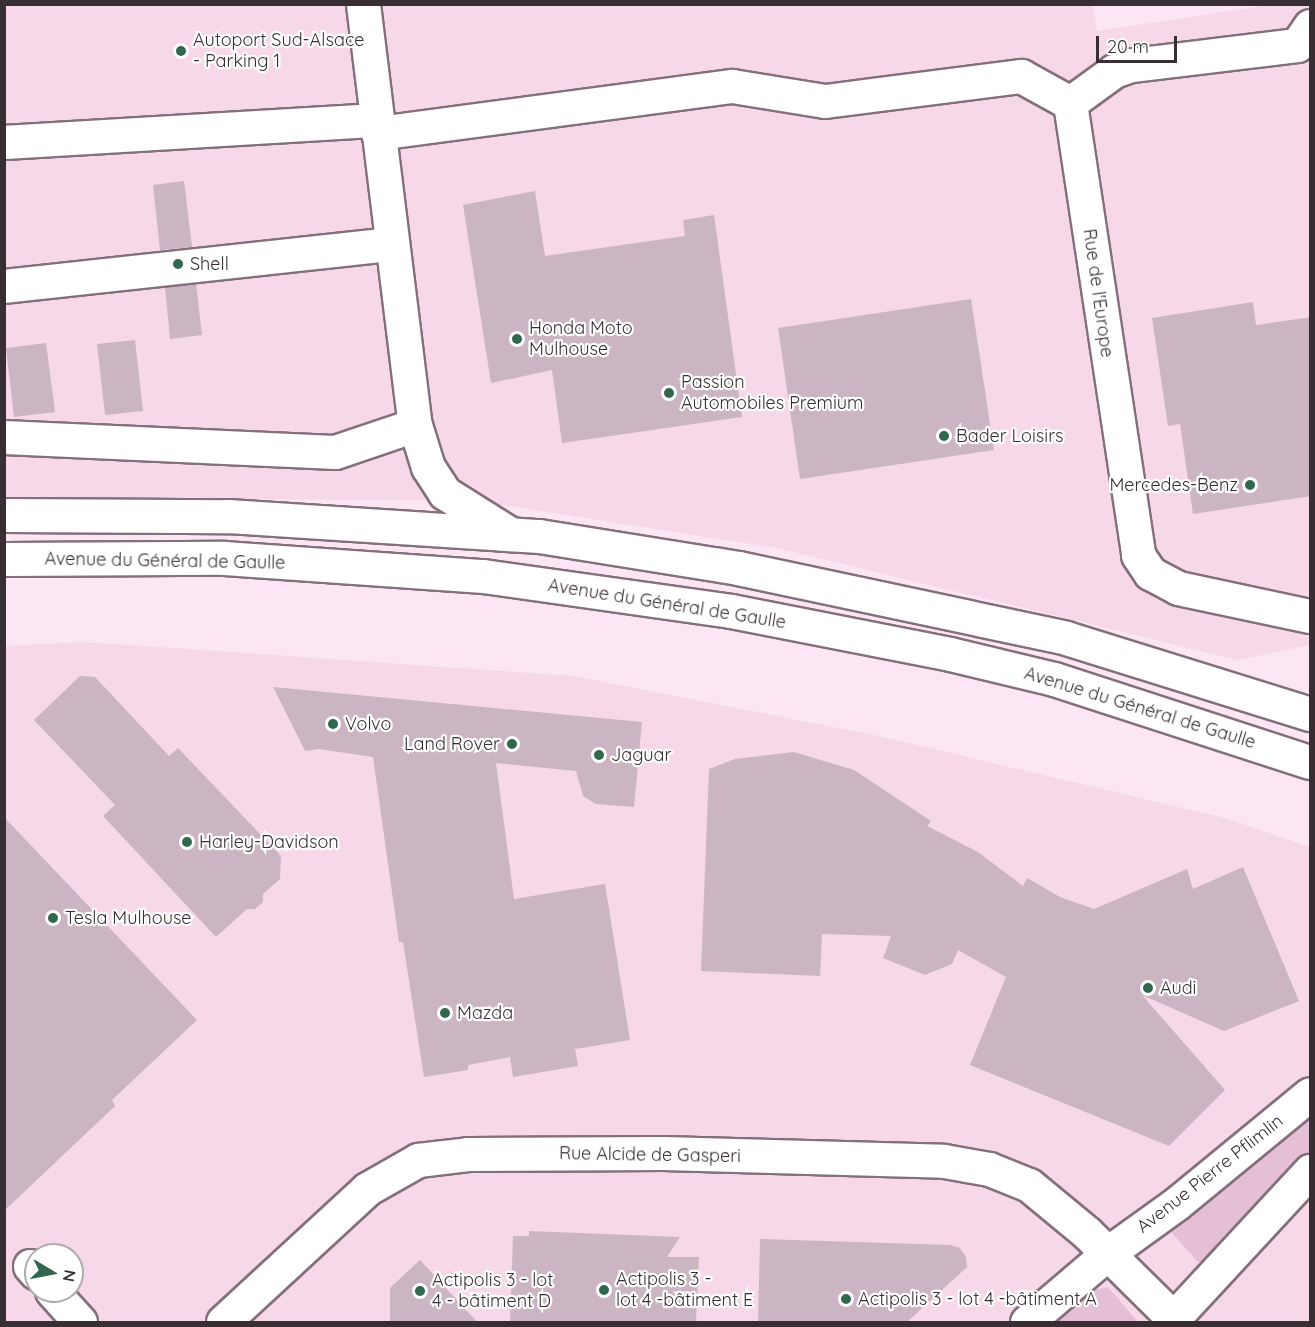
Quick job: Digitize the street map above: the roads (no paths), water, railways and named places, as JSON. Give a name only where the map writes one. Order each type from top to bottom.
[{"type":"street","points":[[363,4],[415,425],[428,467],[445,492],[510,534]]},
{"type":"street","points":[[4,142],[377,126],[732,86],[825,101],[1021,76],[1070,103],[1114,71],[1131,65],[1296,45],[1311,26]]},
{"type":"street","name":"Rue de l'Europe","points":[[1070,103],[1138,555],[1150,573],[1178,588],[1311,616]]},
{"type":"street","points":[[4,286],[391,244]]},
{"type":"street","points":[[4,438],[335,452],[415,425]]},
{"type":"street","points":[[4,515],[228,516],[510,534],[738,567],[1066,638],[1311,714]]},
{"type":"street","name":"Avenue du Général de Gaulle","points":[[4,559],[224,558],[483,576],[731,611],[950,654],[1054,679],[1311,762]]},
{"type":"street","name":"Avenue Pierre Pflimlin","points":[[1027,1323],[1108,1253],[1176,1204],[1311,1094]]},
{"type":"street","name":"Rue Alcide de Gasperi","points":[[223,1323],[367,1189],[418,1160],[468,1154],[663,1153],[944,1161],[989,1168],[1029,1185],[1108,1253]]},
{"type":"street","points":[[1108,1253],[1173,1321],[1311,1172]]},
{"type":"street","points":[[62,1303],[80,1323]]},
{"type":"place","name":"Autoport Sud-Alsace - Parking 1","points":[[181,51]]},
{"type":"place","name":"Shell","points":[[178,264]]},
{"type":"place","name":"Honda Moto Mulhouse","points":[[517,339]]},
{"type":"place","name":"Passion Automobiles Premium","points":[[669,393]]},
{"type":"place","name":"Bader Loisirs","points":[[944,436]]},
{"type":"place","name":"Mercedes-Benz","points":[[1250,485]]},
{"type":"place","name":"Volvo","points":[[333,724]]},
{"type":"place","name":"Land Rover","points":[[512,744]]},
{"type":"place","name":"Jaguar","points":[[599,755]]},
{"type":"place","name":"Harley-Davidson","points":[[187,842]]},
{"type":"place","name":"Tesla Mulhouse","points":[[53,918]]},
{"type":"place","name":"Audi","points":[[1148,988]]},
{"type":"place","name":"Mazda","points":[[445,1013]]},
{"type":"place","name":"Actipolis 3 - lot 4 -bâtiment E","points":[[604,1290]]},
{"type":"place","name":"Actipolis 3 - lot 4 - bâtiment D","points":[[420,1291]]},
{"type":"place","name":"Actipolis 3 - lot 4 -bâtiment A","points":[[846,1299]]}]
